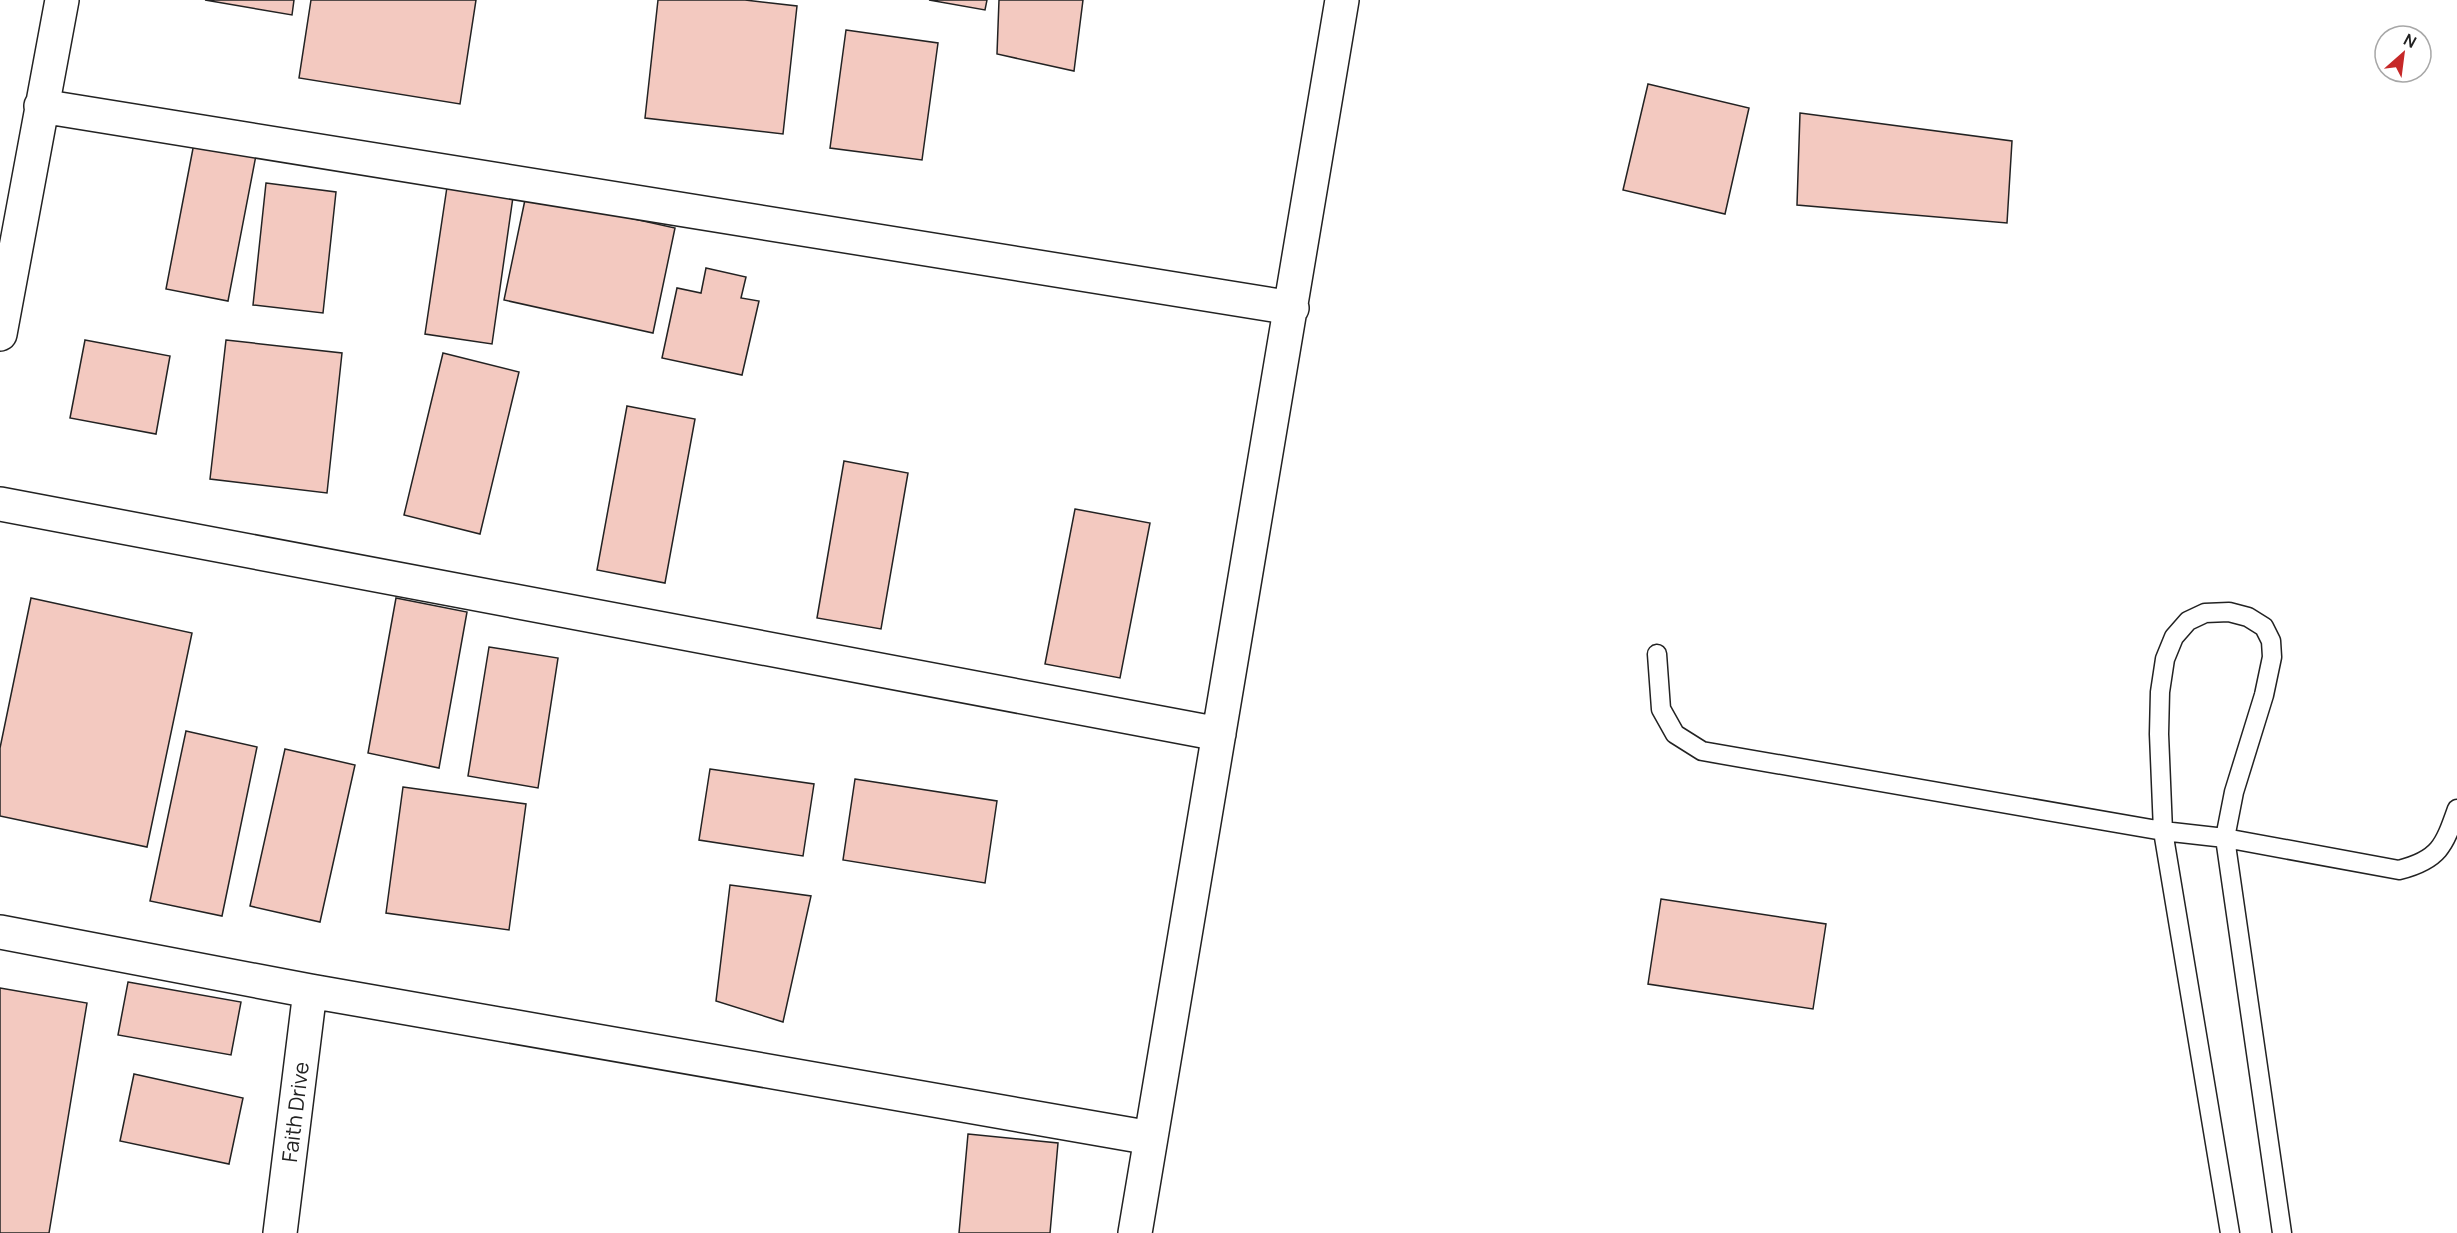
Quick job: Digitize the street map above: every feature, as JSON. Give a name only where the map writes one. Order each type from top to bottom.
[{"type":"street","points":[[0,334],[62,0]]},
{"type":"street","points":[[1135,1233],[1342,0]]},
{"type":"street","points":[[41,106],[1292,308]]},
{"type":"street","points":[[0,504],[1219,734]]},
{"type":"street","points":[[0,933],[310,991],[1151,1138]]},
{"type":"street","name":"Faith Drive","points":[[280,1233],[310,991]]},
{"type":"lane","points":[[2230,1233],[2163,831],[2159,713],[2165,659],[2174,637],[2188,621],[2205,613],[2229,612],[2248,617],[2264,627],[2271,641],[2272,657],[2264,695],[2234,792],[2225,838],[2282,1233]]},
{"type":"lane","points":[[1657,654],[1661,709],[1675,734],[1702,750],[2163,831],[2225,838],[2399,870],[2425,863],[2446,840],[2457,809]]},
{"type":"building","points":[[205,0],[294,0],[292,15]]},
{"type":"building","points":[[311,0],[476,0],[460,104],[299,78]]},
{"type":"building","points":[[658,0],[745,0],[797,6],[783,134],[645,118]]},
{"type":"building","points":[[929,0],[987,0],[985,10]]},
{"type":"building","points":[[999,0],[1083,0],[1074,71],[997,54]]},
{"type":"building","points":[[846,30],[938,43],[922,160],[830,148]]},
{"type":"building","points":[[1648,84],[1749,108],[1725,214],[1623,190]]},
{"type":"building","points":[[1800,113],[2012,141],[2007,223],[1797,205]]},
{"type":"building","points":[[195,138],[257,150],[228,301],[166,289]]},
{"type":"building","points":[[266,183],[336,192],[323,313],[253,305]]},
{"type":"building","points":[[447,187],[513,197],[492,344],[425,334]]},
{"type":"building","points":[[526,195],[675,228],[653,333],[504,300]]},
{"type":"building","points":[[706,268],[746,277],[741,298],[759,301],[742,375],[662,358],[677,288],[701,293]]},
{"type":"building","points":[[85,340],[170,356],[156,434],[70,418]]},
{"type":"building","points":[[226,340],[342,353],[327,493],[210,479]]},
{"type":"building","points":[[443,353],[519,372],[480,534],[404,515]]},
{"type":"building","points":[[627,406],[695,419],[665,583],[597,570]]},
{"type":"building","points":[[844,461],[908,473],[881,629],[817,618]]},
{"type":"building","points":[[1075,509],[1150,523],[1120,678],[1045,664]]},
{"type":"building","points":[[31,598],[192,633],[147,847],[0,816],[0,748]]},
{"type":"building","points":[[396,598],[467,612],[439,768],[368,753]]},
{"type":"building","points":[[489,647],[558,658],[538,788],[468,776]]},
{"type":"building","points":[[186,731],[257,747],[222,916],[150,901]]},
{"type":"building","points":[[285,749],[355,765],[320,922],[250,906]]},
{"type":"building","points":[[710,769],[814,784],[803,856],[699,840]]},
{"type":"building","points":[[855,779],[997,801],[985,883],[843,860]]},
{"type":"building","points":[[403,787],[526,804],[509,930],[386,913]]},
{"type":"building","points":[[730,885],[811,896],[783,1022],[716,1001]]},
{"type":"building","points":[[1661,899],[1826,924],[1813,1009],[1648,984]]},
{"type":"building","points":[[128,982],[241,1002],[231,1055],[118,1035]]},
{"type":"building","points":[[0,988],[87,1003],[49,1233],[0,1233]]},
{"type":"building","points":[[134,1074],[243,1098],[229,1164],[120,1141]]},
{"type":"building","points":[[968,1134],[1058,1143],[1050,1233],[959,1233]]}]
